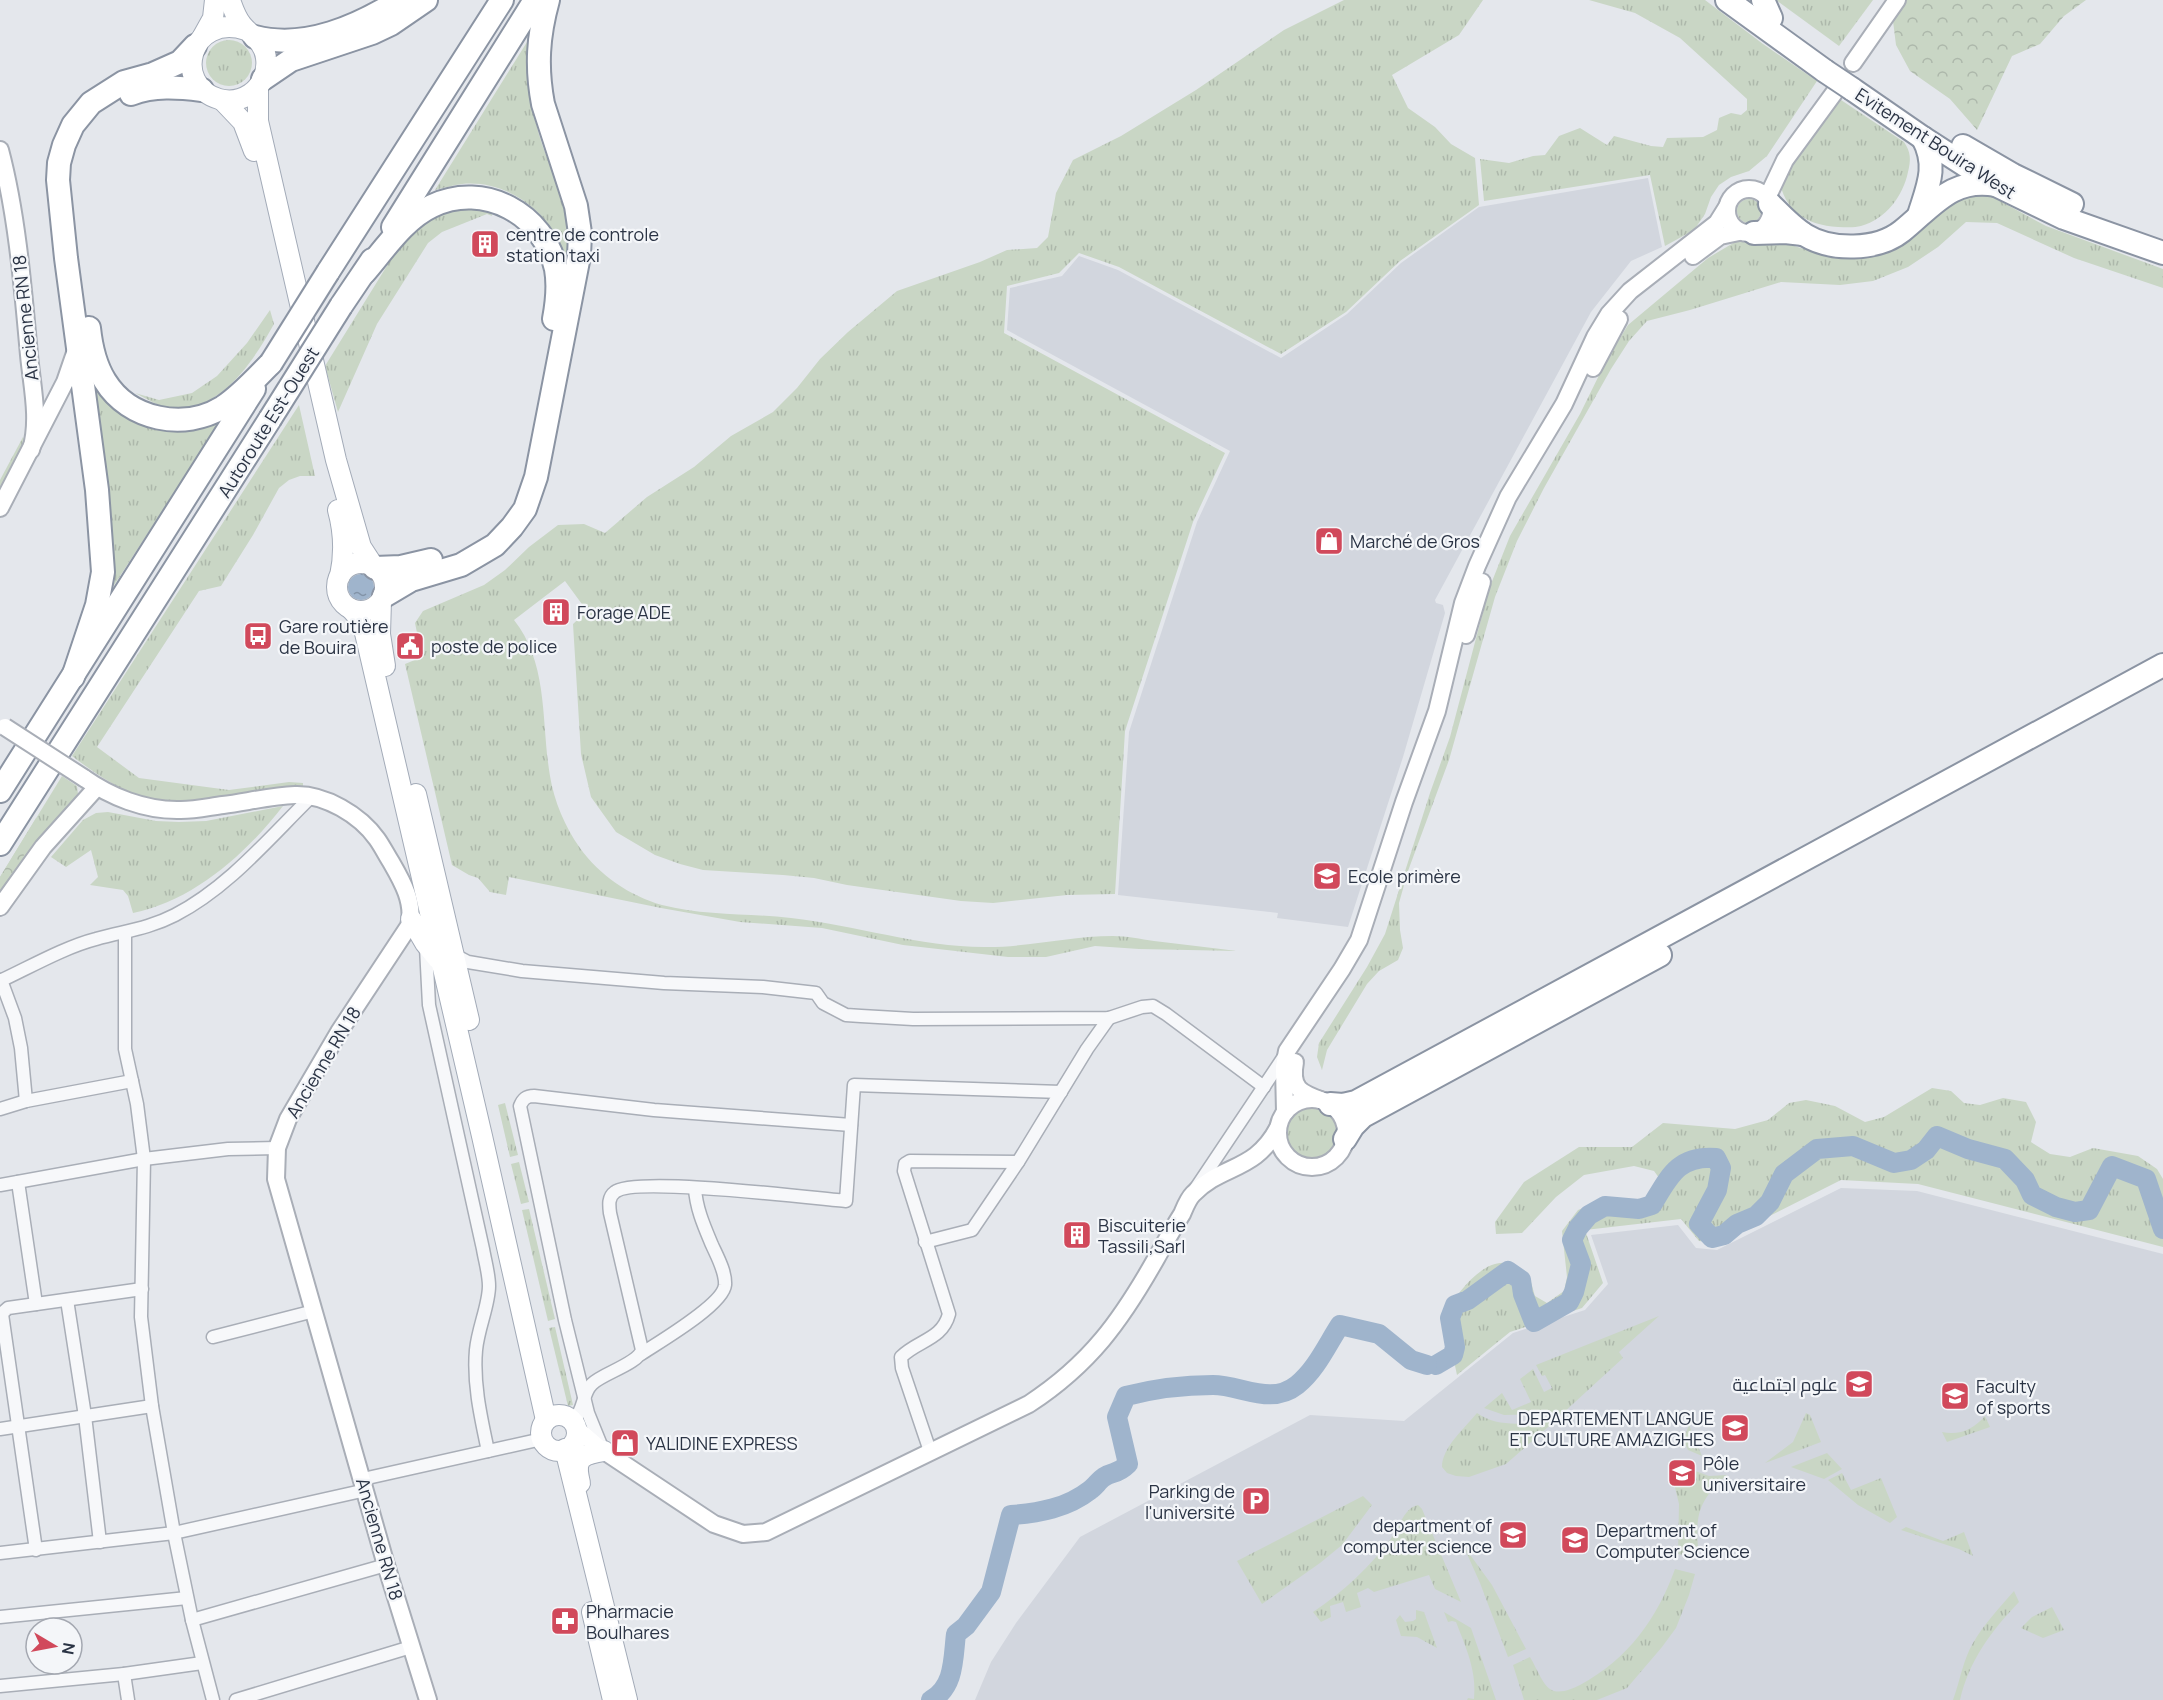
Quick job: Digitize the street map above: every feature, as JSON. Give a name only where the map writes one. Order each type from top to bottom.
[{"type":"highway","points":[[251,33],[287,42],[320,36],[378,14],[400,0]]},
{"type":"highway","points":[[260,83],[291,60],[382,29],[426,0]]},
{"type":"highway","name":"Autoroute Est-Ouest","points":[[0,790],[502,0]]},
{"type":"highway","name":"Autoroute Est-Ouest","points":[[0,844],[535,0]]},
{"type":"highway","points":[[382,599],[411,580],[461,565],[495,544],[512,527],[525,509],[536,477],[579,256],[580,233],[576,206],[540,88],[538,49],[541,25],[548,0]]},
{"type":"highway","name":"Evitement Bouira West","points":[[1727,0],[1843,75],[2013,175],[2092,213],[2163,238]]},
{"type":"highway","name":"Evitement Bouira West","points":[[1749,0],[1767,9],[1843,75],[1923,138],[1996,185],[2064,218],[2163,253]]},
{"type":"highway","points":[[73,676],[97,605],[103,572],[97,490],[58,180],[59,163],[64,145],[74,125],[91,103],[124,82],[153,74],[180,62],[199,42]]},
{"type":"highway","points":[[202,90],[173,87],[146,90],[124,97],[96,117],[76,149],[71,178],[92,349],[98,368],[115,393],[146,415],[167,419],[198,417],[223,407],[271,363]]},
{"type":"highway","points":[[1919,215],[1931,166],[1930,152],[1923,138]]},
{"type":"highway","points":[[1768,201],[1803,234],[1814,240],[1858,246],[1900,233],[1919,215],[1958,187],[1971,183],[1996,185]]},
{"type":"highway","points":[[364,273],[417,216],[445,201],[471,198],[491,200],[506,205],[537,228],[549,247],[557,281],[556,305],[525,465],[508,508],[488,532],[458,552],[407,566],[375,567]]},
{"type":"highway","points":[[1746,232],[1803,234]]},
{"type":"highway","points":[[1326,1103],[1343,1105],[1356,1102],[2163,664]]},
{"type":"highway","points":[[1345,1139],[1363,1116],[2163,681]]},
{"type":"main road","points":[[215,0],[213,18],[192,58],[195,81],[212,97],[223,100],[242,99],[260,83]]},
{"type":"main road","points":[[230,0],[235,14],[262,46],[266,57],[266,68],[260,83],[258,121],[336,460],[361,547],[385,581],[379,628],[384,663],[447,959],[460,981],[560,1433],[613,1700]]},
{"type":"main road","points":[[1247,1162],[1277,1160],[1316,1167],[1332,1160],[1342,1147],[1345,1139],[1341,1115],[1326,1103],[1304,1094],[1298,1088],[1294,1081],[1296,1058],[1352,975],[1372,936],[1401,839],[1442,730],[1480,586],[1518,501],[1565,423],[1618,321],[1651,286],[1720,236],[1761,231],[1770,219],[1768,201],[1785,160],[1897,0]]},
{"type":"main road","points":[[199,42],[212,30],[223,26],[235,26],[251,33]]},
{"type":"main road","points":[[223,100],[248,131],[269,212],[344,539],[344,559],[338,592],[342,602],[358,617],[365,633],[447,959],[560,1433],[627,1700]]},
{"type":"main road","name":"Ancienne RN 18","points":[[0,150],[8,178],[34,400],[36,422],[31,450]]},
{"type":"main road","points":[[1308,1167],[1288,1158],[1278,1139],[1282,1120],[1284,1067],[1287,1052],[1359,940],[1404,802],[1437,711],[1464,603],[1477,566],[1508,497],[1564,404],[1595,337],[1609,314],[1629,291],[1717,223],[1734,195],[1747,189],[1785,160]]},
{"type":"main road","points":[[1747,189],[1761,192],[1768,201]]},
{"type":"main road","points":[[1727,207],[1729,221],[1746,232]]},
{"type":"main road","name":"Ancienne RN 18","points":[[0,508],[65,382],[77,345]]},
{"type":"main road","points":[[340,576],[348,567],[358,563],[375,567]]},
{"type":"main road","points":[[351,609],[367,611],[382,599]]},
{"type":"main road","points":[[3,725],[91,783],[139,805],[178,811],[286,796],[312,796],[332,803],[366,826],[376,838],[403,885],[410,902],[411,919],[425,943],[447,959]]},
{"type":"main road","points":[[0,907],[91,783]]},
{"type":"main road","name":"Ancienne RN 18","points":[[411,919],[300,1097],[281,1134],[277,1148],[276,1179],[386,1565],[428,1700]]},
{"type":"main road","points":[[560,1433],[601,1449],[714,1524],[743,1534],[766,1532],[1029,1404],[1055,1387],[1100,1343],[1126,1309],[1192,1194],[1262,1152],[1282,1120],[1298,1102],[1315,1099],[1326,1103]]},
{"type":"main road","points":[[584,1530],[585,1506],[577,1466],[585,1455],[601,1449]]},
{"type":"street","points":[[34,400],[40,405],[47,405],[72,389],[84,401]]},
{"type":"street","points":[[26,1101],[21,1048],[15,1018],[1,980],[95,939],[125,933],[173,916],[223,884],[312,796]]},
{"type":"street","points":[[125,933],[125,1049],[144,1159],[141,1317],[152,1406],[174,1533],[202,1663],[213,1700]]},
{"type":"street","points":[[425,943],[428,957],[429,1005],[489,1284],[475,1352],[477,1397],[488,1451]]},
{"type":"street","points":[[447,959],[459,959],[522,971],[664,983],[763,987],[816,993],[823,1003],[846,1015],[861,1016],[913,1019],[1109,1018],[1142,1006],[1153,1006],[1264,1087]]},
{"type":"street","points":[[460,981],[465,968],[476,963]]},
{"type":"street","points":[[925,1242],[972,1230],[1109,1018]]},
{"type":"street","points":[[1192,1194],[1287,1052]]},
{"type":"street","points":[[0,1109],[26,1101],[132,1081]]},
{"type":"street","points":[[641,1354],[640,1339],[620,1262],[609,1201],[616,1191],[631,1186],[662,1185],[846,1201],[854,1085],[1060,1092]]},
{"type":"street","points":[[601,1449],[585,1399],[565,1320],[520,1106],[525,1097],[534,1096],[654,1110],[851,1125]]},
{"type":"street","points":[[0,1185],[144,1159],[228,1149],[277,1148]]},
{"type":"street","points":[[930,1451],[902,1368],[901,1357],[909,1349],[936,1335],[946,1326],[949,1314],[903,1172],[905,1164],[910,1161],[1017,1162]]},
{"type":"street","points":[[18,1182],[36,1304]]},
{"type":"street","points":[[0,1553],[174,1533],[560,1433],[582,1409],[587,1390],[592,1383],[641,1354],[711,1307],[723,1292],[725,1284],[723,1273],[701,1219],[695,1188]]},
{"type":"street","points":[[36,1550],[1,1315],[8,1308],[142,1289]]},
{"type":"street","points":[[67,1300],[85,1416],[100,1542]]},
{"type":"street","points":[[213,1337],[314,1311]]},
{"type":"street","points":[[0,1429],[152,1406]]},
{"type":"street","points":[[192,1620],[386,1565]]},
{"type":"street","points":[[0,1617],[187,1598]]},
{"type":"street","points":[[236,1700],[411,1647]]},
{"type":"street","points":[[0,1686],[124,1674],[202,1663]]},
{"type":"street","points":[[124,1674],[128,1700]]},
{"type":"shaded area","name":"Marché de Gros","points":[[1648,178],[1662,247],[1631,261],[1591,312],[1435,600],[1436,603],[1443,605],[1445,613],[1403,757],[1348,927],[1277,918],[1278,913],[1118,895],[1129,732],[1197,522],[1230,451],[1007,330],[1010,288],[1062,276],[1079,256],[1118,270],[1281,358],[1347,314],[1401,263],[1479,207]]},
{"type":"shaded area","name":"Pôle universitaire","points":[[1841,1188],[1917,1191],[2163,1254],[2163,1700],[975,1700],[991,1662],[1016,1623],[1080,1537],[1310,1415],[1404,1421],[1513,1333],[1585,1310],[1608,1284],[1591,1235],[1678,1225],[1696,1248],[1717,1250]]},
{"type":"green space","points":[[1344,0],[1483,0],[1459,35],[1392,75],[1408,108],[1435,127],[1451,144],[1475,158],[1479,205],[1400,261],[1346,312],[1281,354],[1119,267],[1079,253],[1059,273],[1007,286],[1004,333],[1225,453],[1193,522],[1125,731],[1115,894],[1067,895],[993,903],[961,901],[847,885],[814,878],[703,870],[655,855],[616,832],[591,797],[581,754],[573,624],[587,611],[565,581],[514,620],[533,655],[538,675],[550,776],[561,814],[575,840],[596,867],[616,883],[638,896],[678,909],[815,921],[939,944],[1004,947],[1113,936],[1237,951],[1095,946],[1046,957],[1008,957],[903,945],[822,928],[740,922],[509,877],[506,895],[490,892],[478,878],[452,865],[405,664],[422,657],[415,623],[423,611],[484,585],[558,525],[584,524],[605,533],[647,497],[694,467],[731,436],[773,412],[797,388],[820,359],[897,291],[980,262],[1007,250],[1037,248],[1048,237],[1056,193],[1073,160],[1121,136],[1196,90],[1284,30]]},
{"type":"green space","points":[[1589,0],[1705,0],[1817,81],[1767,156],[1749,171],[1731,177],[1719,185],[1711,197],[1705,214],[1694,230],[1665,246],[1650,175],[1484,201],[1480,159],[1509,163],[1545,155],[1559,136],[1580,128],[1607,145],[1614,136],[1663,147],[1667,138],[1703,137],[1717,130],[1719,118],[1731,113],[1741,115],[1747,110],[1747,99],[1680,38],[1635,13]]},
{"type":"green space","points":[[1776,0],[1873,0],[1839,46]]},
{"type":"green space","points":[[1906,0],[2086,0],[2064,16],[2040,44],[2012,56],[1977,130],[1950,99],[1910,71],[1896,45],[1893,21]]},
{"type":"green space","points":[[229,40],[245,47],[252,63],[245,79],[229,86],[213,79],[206,63],[213,47]]},
{"type":"green space","points":[[527,42],[529,82],[535,121],[561,193],[568,222],[565,282],[561,253],[555,236],[539,213],[528,204],[516,196],[490,186],[462,184],[435,190]]},
{"type":"green space","points":[[1835,96],[1904,142],[1909,153],[1906,181],[1898,198],[1878,218],[1858,227],[1826,226],[1798,214],[1786,199],[1779,178]]},
{"type":"green space","points":[[1966,192],[1989,195],[2046,226],[2163,269],[2163,288],[2074,258],[1997,223],[1966,222],[1938,247],[1908,267],[1873,281],[1840,285],[1781,282],[1647,321],[1629,341],[1611,369],[1517,541],[1495,597],[1449,760],[1408,871],[1399,903],[1403,948],[1398,960],[1379,971],[1367,984],[1327,1050],[1322,1070],[1317,1057],[1319,1043],[1385,934],[1450,737],[1489,589],[1510,536],[1628,325],[1708,258],[1735,242],[1778,241],[1830,257],[1853,259],[1876,256],[1899,243]]},
{"type":"green space","points":[[1749,199],[1758,202],[1761,211],[1758,220],[1749,223],[1740,220],[1737,211],[1740,202]]},
{"type":"green space","points":[[465,206],[491,210],[492,216],[487,214],[442,232],[428,243],[377,324],[338,412],[325,366],[398,248],[432,214]]},
{"type":"green space","points":[[270,310],[274,324],[257,353],[221,393],[206,402],[190,407],[173,408],[135,393],[159,400],[192,393],[217,376],[247,343]]},
{"type":"green space","points":[[94,384],[114,406],[223,417],[111,590],[114,564],[112,531]]},
{"type":"green space","points":[[299,405],[315,476],[300,476],[289,480],[279,488],[221,586],[199,591],[97,747],[139,778],[229,790],[289,782],[303,783],[303,787],[213,800],[190,801],[167,801],[126,791],[72,756]]},
{"type":"green space","points":[[23,437],[13,469],[0,493],[0,480]]},
{"type":"green space","points":[[62,776],[77,786],[78,794],[0,894],[0,877]]},
{"type":"green space","points":[[283,806],[252,841],[217,873],[177,898],[133,913],[128,896],[123,890],[90,885],[98,877],[91,850],[66,867],[51,857],[83,820],[96,813],[108,812],[156,821],[206,821]]},
{"type":"green space","points":[[36,818],[38,830],[36,838],[27,843],[21,866],[14,870],[0,894],[0,877]]},
{"type":"green space","points":[[1932,1088],[1951,1091],[1964,1103],[1980,1105],[2003,1098],[2026,1102],[2036,1122],[2031,1142],[2050,1154],[2070,1157],[2093,1148],[2138,1156],[2157,1169],[2163,1179],[2163,1247],[1918,1184],[1841,1180],[1716,1243],[1699,1241],[1681,1219],[1585,1230],[1603,1283],[1582,1308],[1510,1332],[1457,1375],[1444,1315],[1459,1293],[1480,1272],[1491,1265],[1503,1263],[1515,1266],[1527,1275],[1535,1296],[1547,1303],[1564,1291],[1567,1277],[1562,1231],[1578,1210],[1607,1198],[1644,1204],[1659,1197],[1662,1182],[1654,1171],[1634,1166],[1584,1175],[1556,1197],[1522,1233],[1496,1234],[1495,1222],[1524,1182],[1579,1147],[1632,1147],[1663,1123],[1735,1129],[1768,1120],[1789,1103],[1806,1100],[1835,1106],[1865,1122],[1884,1117]]},
{"type":"green space","points":[[505,1103],[518,1155],[510,1157],[498,1105]]},
{"type":"green space","points":[[1307,1108],[1317,1108],[1330,1115],[1337,1128],[1337,1138],[1330,1151],[1317,1158],[1307,1158],[1298,1154],[1291,1147],[1287,1138],[1287,1128],[1291,1119],[1298,1112]]},
{"type":"green space","points":[[519,1162],[529,1202],[521,1204],[511,1164]]},
{"type":"green space","points":[[529,1209],[555,1319],[548,1321],[522,1210]]},
{"type":"green space","points":[[1659,1316],[1619,1352],[1623,1358],[1562,1414],[1504,1415],[1484,1408],[1502,1393],[1512,1410],[1531,1402],[1520,1379],[1533,1369],[1544,1392],[1552,1388],[1536,1365]]},
{"type":"green space","points":[[555,1327],[573,1405],[568,1406],[549,1328]]},
{"type":"green space","points":[[1477,1413],[1505,1423],[1556,1420],[1506,1464],[1469,1477],[1447,1473],[1442,1467],[1446,1452]]},
{"type":"green space","points":[[1806,1413],[1810,1415],[1821,1442],[1765,1463],[1793,1442]]},
{"type":"green space","points":[[1985,1416],[1990,1427],[1947,1442],[1942,1432],[1954,1433],[1966,1430],[1976,1425]]},
{"type":"green space","points":[[1689,1425],[1702,1456],[1688,1450],[1683,1440]]},
{"type":"green space","points":[[1827,1453],[1842,1469],[1824,1479],[1791,1467]]},
{"type":"green space","points":[[1679,1465],[1709,1476],[1727,1475],[1703,1503],[1697,1532],[1699,1558],[1678,1554],[1679,1504],[1672,1466]]},
{"type":"green space","points":[[1842,1473],[1851,1490],[1881,1478],[1897,1517],[1890,1523],[1858,1505],[1828,1480]]},
{"type":"green space","points":[[1363,1496],[1372,1505],[1342,1545],[1262,1604],[1237,1561]]},
{"type":"green space","points":[[1418,1505],[1422,1509],[1461,1602],[1435,1589],[1429,1575],[1374,1592],[1368,1588],[1357,1593],[1361,1607],[1346,1612],[1343,1602],[1330,1606],[1331,1617],[1321,1622],[1313,1612],[1346,1587],[1366,1568],[1384,1548],[1409,1509]]},
{"type":"green space","points":[[1906,1527],[1943,1541],[1964,1532],[1973,1556],[1959,1549],[1901,1530]]},
{"type":"green space","points":[[1463,1545],[1492,1585],[1526,1649],[1508,1657]]},
{"type":"green space","points":[[1675,1569],[1695,1574],[1676,1628],[1627,1688],[1597,1700],[1524,1700],[1513,1665],[1530,1657],[1547,1687],[1553,1691],[1565,1691],[1597,1675],[1613,1663],[1639,1636],[1659,1605]]},
{"type":"green space","points":[[2014,1591],[2019,1602],[1982,1647],[1969,1672],[1960,1700],[1953,1700],[1964,1663],[1973,1643],[1987,1622]]},
{"type":"green space","points":[[2052,1607],[2064,1630],[2043,1638],[2021,1628],[2032,1617]]},
{"type":"green space","points":[[1416,1610],[1424,1612],[1437,1648],[1417,1637],[1401,1636],[1396,1620],[1400,1615],[1405,1622],[1413,1621],[1416,1619]]},
{"type":"green space","points":[[1444,1612],[1471,1628],[1496,1700],[1467,1700],[1468,1698],[1474,1699],[1474,1679],[1470,1660],[1456,1622],[1448,1622]]},
{"type":"water","points":[[361,574],[370,578],[374,587],[370,596],[361,600],[352,596],[348,587],[352,578]]},
{"type":"waterway","points":[[1436,1365],[1453,1355],[1455,1347],[1450,1318],[1455,1305],[1468,1300],[1508,1271],[1521,1280],[1523,1294],[1534,1322],[1569,1302],[1581,1264],[1572,1240],[1589,1215],[1605,1206],[1639,1209],[1652,1205],[1676,1170],[1692,1160],[1716,1158],[1721,1168],[1717,1190],[1699,1224],[1712,1238],[1724,1235],[1737,1224],[1756,1216],[1770,1202],[1784,1174],[1817,1149],[1853,1146],[1894,1163],[1911,1160],[1926,1150],[1937,1136],[1968,1149],[2005,1159],[2025,1180],[2032,1195],[2056,1207],[2075,1212],[2089,1210],[2112,1166],[2146,1179],[2163,1229]]},
{"type":"waterway","points":[[931,1700],[945,1688],[949,1680],[956,1634],[966,1626],[991,1592],[1011,1515],[1042,1511],[1072,1501],[1092,1489],[1104,1477],[1121,1470],[1128,1464],[1117,1417],[1126,1396],[1147,1391],[1202,1385],[1224,1386],[1266,1394],[1287,1391],[1310,1372],[1340,1325],[1379,1334],[1411,1360],[1427,1365]]},
{"type":"place","name":"centre de controle station taxi","points":[[485,244]]},
{"type":"place","name":"Marché de Gros","points":[[1329,541]]},
{"type":"place","name":"Forage ADE","points":[[556,612]]},
{"type":"place","name":"Gare routière de Bouira","points":[[258,636]]},
{"type":"place","name":"poste de police","points":[[410,646]]},
{"type":"place","name":"Ecole primère","points":[[1327,876]]},
{"type":"place","name":"Biscuiterie Tassili,Sarl","points":[[1077,1235]]},
{"type":"place","name":"علوم اجتماعية","points":[[1859,1384]]},
{"type":"place","name":"Faculty of sports","points":[[1955,1396]]},
{"type":"place","name":"DEPARTEMENT LANGUE ET CULTURE AMAZIGHES","points":[[1735,1428]]},
{"type":"place","name":"YALIDINE EXPRESS","points":[[625,1443]]},
{"type":"place","name":"Pôle universitaire","points":[[1682,1473]]},
{"type":"place","name":"Parking de l'université","points":[[1256,1501]]},
{"type":"place","name":"department of computer science","points":[[1513,1535]]},
{"type":"place","name":"Department of Computer Science","points":[[1575,1540]]},
{"type":"place","name":"Pharmacie Boulhares","points":[[565,1621]]}]
